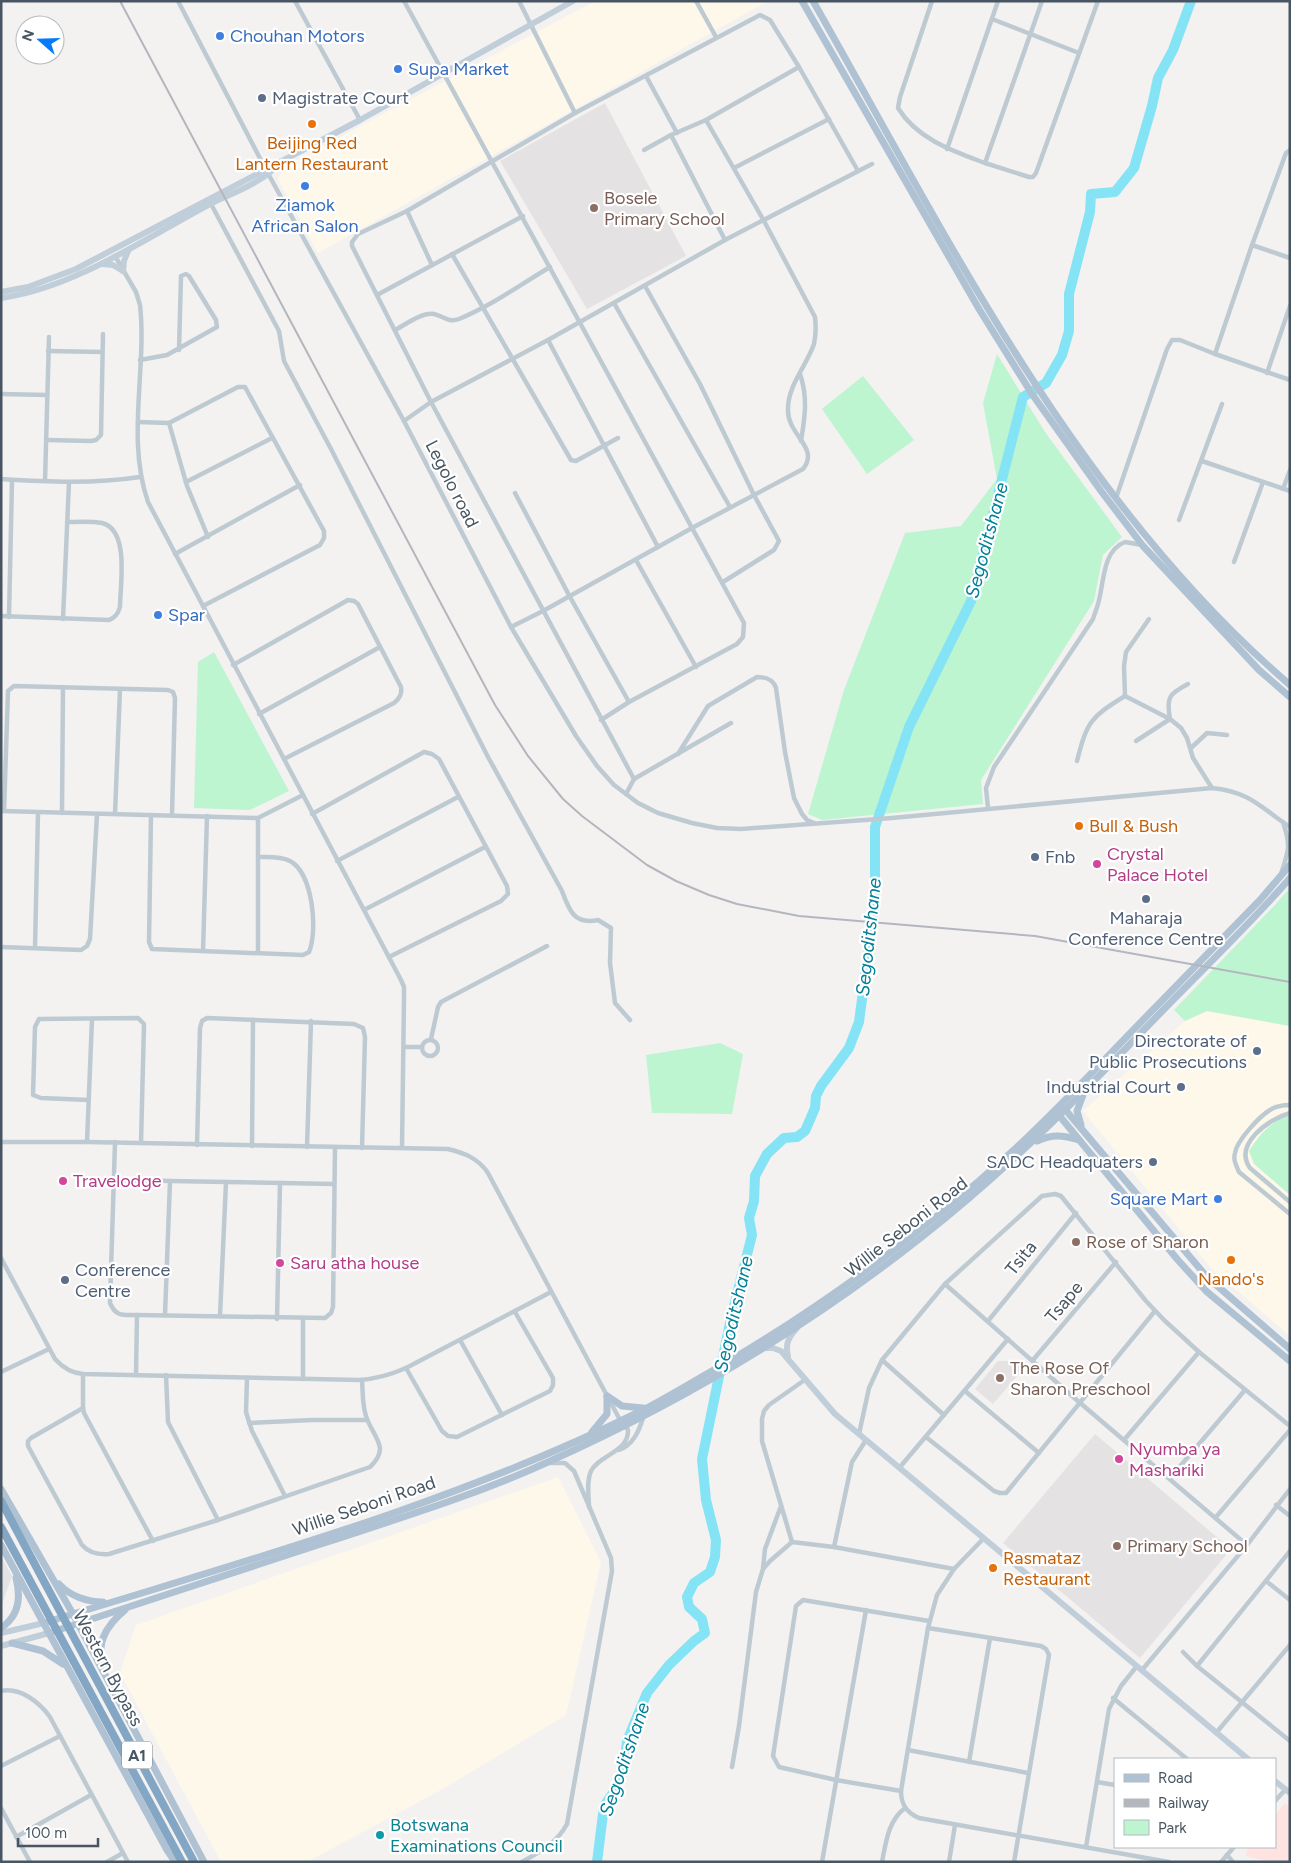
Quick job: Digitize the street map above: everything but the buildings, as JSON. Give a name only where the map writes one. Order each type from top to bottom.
[{"type":"highway","name":"Western Bypass","points":[[1,1501],[194,1862]]},
{"type":"highway","name":"Western Bypass","points":[[1,1527],[182,1862]]},
{"type":"main road","points":[[1,298],[50,286],[130,250],[280,162],[444,74],[573,1]]},
{"type":"main road","points":[[802,1],[1011,353],[1101,491],[1143,546],[1259,670],[1290,697]]},
{"type":"main road","points":[[813,1],[985,303],[1011,353]]},
{"type":"main road","points":[[1,292],[28,287],[51,279],[267,171]]},
{"type":"main road","points":[[100,264],[114,265],[123,271],[125,257],[130,250]]},
{"type":"main road","points":[[1036,393],[1116,498],[1180,576],[1268,666],[1290,685]]},
{"type":"main road","points":[[1280,878],[1290,865]]},
{"type":"main road","name":"Willie Seboni Road","points":[[745,1356],[764,1348],[799,1326],[871,1276],[926,1234],[1029,1146],[1188,973],[1280,878]]},
{"type":"main road","name":"Willie Seboni Road","points":[[745,1356],[867,1270],[1086,1091],[1290,878]]},
{"type":"main road","points":[[1085,1132],[1077,1111],[1086,1091]]},
{"type":"main road","points":[[1060,1111],[1085,1132],[1207,1276],[1289,1348]]},
{"type":"main road","points":[[1060,1111],[1080,1141],[1177,1259],[1206,1291],[1290,1361]]},
{"type":"main road","points":[[1029,1146],[1054,1135],[1080,1141]]},
{"type":"main road","points":[[788,1358],[787,1342],[799,1326]]},
{"type":"main road","points":[[764,1348],[776,1349],[788,1358],[835,1414],[1247,1758]]},
{"type":"main road","points":[[684,1391],[745,1356]]},
{"type":"main road","name":"Willie Seboni Road","points":[[49,1633],[471,1494],[544,1464],[623,1423],[646,1408],[684,1391]]},
{"type":"main road","name":"Willie Seboni Road","points":[[44,1623],[336,1532],[466,1487],[588,1436],[643,1418],[684,1391]]},
{"type":"main road","points":[[607,1396],[626,1407],[646,1408]]},
{"type":"main road","points":[[588,1436],[607,1414],[607,1396]]},
{"type":"main road","points":[[1,1489],[78,1624],[204,1862]]},
{"type":"main road","points":[[1,1545],[174,1862]]},
{"type":"main road","points":[[1,1628],[17,1611],[19,1591],[14,1569]]},
{"type":"main road","points":[[51,1577],[63,1589],[77,1597],[93,1602],[111,1602]]},
{"type":"main road","points":[[109,1682],[101,1660],[101,1639],[112,1620],[129,1606]]},
{"type":"main road","points":[[1,1633],[44,1623]]},
{"type":"main road","points":[[1,1646],[49,1633]]},
{"type":"main road","points":[[12,1644],[42,1651],[57,1659],[68,1668]]},
{"type":"main road","points":[[1276,1782],[1287,1791]]},
{"type":"street","name":"Legolo road","points":[[178,1],[267,171],[404,421],[511,627],[581,744],[597,766],[626,794],[658,813],[717,828],[741,829],[892,818],[1212,788],[1245,796],[1264,807],[1290,827]]},
{"type":"street","points":[[295,1],[360,120]]},
{"type":"street","points":[[404,1],[744,623],[743,637],[737,644],[629,702],[601,720]]},
{"type":"street","points":[[519,1],[575,113]]},
{"type":"street","points":[[696,1],[716,37]]},
{"type":"street","points":[[932,1],[898,108],[910,125],[947,149],[1029,177],[1036,173],[1098,1]]},
{"type":"street","points":[[947,149],[998,1]]},
{"type":"street","points":[[985,163],[1042,1]]},
{"type":"street","points":[[634,779],[431,402],[352,246],[352,242],[358,234],[406,211],[575,113],[755,16],[764,16],[770,20],[858,171]]},
{"type":"street","points":[[992,19],[1079,53]]},
{"type":"street","points":[[644,150],[670,135],[706,120],[799,67]]},
{"type":"street","points":[[646,76],[677,133]]},
{"type":"street","points":[[734,168],[828,119]]},
{"type":"street","points":[[511,627],[570,597],[692,528],[803,469],[809,458],[809,454],[789,421],[788,412],[792,387],[814,342],[815,317],[764,221],[706,120]]},
{"type":"street","points":[[670,135],[725,240]]},
{"type":"street","points":[[1215,354],[1252,245],[1286,153],[1290,150]]},
{"type":"street","points":[[404,421],[431,402],[548,340],[725,240],[872,164]]},
{"type":"street","points":[[211,204],[279,331],[284,361],[488,757],[562,891],[571,912],[576,918],[588,922],[598,920],[611,928],[610,963],[615,1003],[630,1020]]},
{"type":"street","points":[[406,211],[432,265]]},
{"type":"street","points":[[377,295],[522,216]]},
{"type":"street","points":[[1252,245],[1290,258]]},
{"type":"street","points":[[112,250],[136,292],[140,305],[138,422],[140,477],[148,502],[404,987],[402,1148]]},
{"type":"street","points":[[452,254],[571,460],[576,461],[618,438]]},
{"type":"street","points":[[395,330],[426,314],[435,314],[442,319],[450,321],[457,319],[483,307],[550,267]]},
{"type":"street","points":[[140,360],[160,358],[179,350],[217,327],[216,320],[186,274],[180,276],[179,350]]},
{"type":"street","points":[[645,286],[700,384],[779,541],[778,546],[774,550],[723,582]]},
{"type":"street","points":[[614,303],[730,508]]},
{"type":"street","points":[[1267,373],[1290,306]]},
{"type":"street","points":[[47,440],[91,441],[99,438],[103,334]]},
{"type":"street","points":[[45,481],[48,337]]},
{"type":"street","points":[[548,340],[658,547]]},
{"type":"street","points":[[1116,498],[1172,340],[1180,340],[1290,380]]},
{"type":"street","points":[[48,351],[102,352]]},
{"type":"street","points":[[800,374],[806,398],[806,413],[801,441]]},
{"type":"street","points":[[138,422],[169,423],[242,386],[247,388],[272,438],[300,485],[324,531],[324,538],[320,545],[203,606]]},
{"type":"street","points":[[1,394],[47,395]]},
{"type":"street","points":[[1179,520],[1222,404]]},
{"type":"street","points":[[169,423],[186,482],[208,536]]},
{"type":"street","points":[[186,482],[272,438]]},
{"type":"street","points":[[1202,460],[1290,491]]},
{"type":"street","points":[[1283,489],[1290,470]]},
{"type":"street","points":[[1,479],[69,482],[140,477]]},
{"type":"street","points":[[9,617],[12,480]]},
{"type":"street","points":[[63,619],[69,482]]},
{"type":"street","points":[[1234,562],[1263,482]]},
{"type":"street","points":[[175,554],[300,485]]},
{"type":"street","points":[[515,493],[570,597],[629,702]]},
{"type":"street","points":[[1,616],[109,620],[114,618],[120,607],[121,548],[116,533],[102,523],[67,522]]},
{"type":"street","points":[[988,808],[986,788],[994,768],[1093,618],[1099,602],[1106,564],[1111,554],[1116,546],[1125,542],[1143,546]]},
{"type":"street","points":[[636,560],[696,667]]},
{"type":"street","points":[[233,665],[348,600],[358,604],[401,687],[400,698],[394,703],[284,759]]},
{"type":"street","points":[[1125,696],[1124,666],[1126,652],[1149,619]]},
{"type":"street","points":[[259,714],[380,648]]},
{"type":"street","points":[[678,754],[708,706],[757,677],[770,679],[774,682],[776,688],[784,752],[794,798],[807,820],[816,824]]},
{"type":"street","points":[[1170,719],[1167,705],[1169,699],[1173,692],[1188,684]]},
{"type":"street","points":[[172,815],[174,694],[168,690],[14,686],[8,692],[3,811],[258,818],[303,795]]},
{"type":"street","points":[[62,813],[63,687]]},
{"type":"street","points":[[116,814],[120,689]]},
{"type":"street","points":[[1125,696],[1170,719],[1185,733],[1193,758],[1212,788]]},
{"type":"street","points":[[1077,760],[1083,737],[1091,720],[1101,710],[1125,696]]},
{"type":"street","points":[[1136,742],[1170,719]]},
{"type":"street","points":[[626,794],[634,779],[731,723]]},
{"type":"street","points":[[1191,748],[1208,733],[1227,735]]},
{"type":"street","points":[[312,814],[424,752],[432,754],[439,759],[507,886],[508,894],[501,901],[389,957]]},
{"type":"street","points":[[337,860],[458,797]]},
{"type":"street","points":[[35,947],[38,813]]},
{"type":"street","points":[[1,947],[81,950],[89,944],[97,814]]},
{"type":"street","points":[[151,815],[150,946],[152,949],[303,955],[309,952],[313,938],[312,895],[306,881],[299,869],[291,861],[283,858],[259,857]]},
{"type":"street","points":[[203,951],[207,816]]},
{"type":"street","points":[[258,818],[258,952]]},
{"type":"street","points":[[1280,878],[1289,848],[1289,840],[1283,822]]},
{"type":"street","points":[[364,910],[485,847]]},
{"type":"street","points":[[431,1039],[438,1006],[441,1002],[547,946]]},
{"type":"street","points":[[89,1100],[38,1098],[33,1095],[35,1027],[37,1020],[42,1018],[138,1018],[144,1024],[141,1143]]},
{"type":"street","points":[[197,1145],[200,1028],[202,1021],[207,1018],[311,1021],[354,1024],[363,1028],[365,1037],[362,1148]]},
{"type":"street","points":[[88,1142],[92,1019]]},
{"type":"street","points":[[252,1146],[253,1020]]},
{"type":"street","points":[[307,1147],[311,1021]]},
{"type":"street","points":[[431,1039],[436,1042],[438,1047],[435,1054],[430,1056],[425,1054],[422,1047],[424,1042],[431,1039]]},
{"type":"street","points":[[404,1047],[422,1047]]},
{"type":"street","points":[[1290,1104],[1269,1110],[1258,1120],[1239,1142],[1235,1153],[1235,1164],[1239,1172],[1290,1214]]},
{"type":"street","points":[[1290,1113],[1278,1116],[1266,1124],[1248,1144],[1244,1152],[1245,1162],[1250,1168],[1290,1202]]},
{"type":"street","points":[[1,1142],[114,1142],[402,1148],[460,1152],[479,1161],[488,1172],[607,1396],[628,1430],[627,1437],[618,1450]]},
{"type":"street","points":[[114,1142],[110,1303],[114,1311],[122,1315],[136,1316],[220,1316],[303,1319],[326,1318],[331,1314],[333,1307],[335,1148]]},
{"type":"street","points":[[114,1180],[334,1184]]},
{"type":"street","points":[[164,1315],[170,1181]]},
{"type":"street","points":[[220,1316],[226,1182]]},
{"type":"street","points":[[276,1319],[280,1183]]},
{"type":"street","points":[[859,1434],[869,1388],[882,1360],[945,1284],[1042,1196],[1055,1194],[1061,1196],[1076,1213],[1155,1311],[1199,1352],[1290,1428],[1216,1517]]},
{"type":"street","name":"Tsita","points":[[988,1321],[1076,1213]]},
{"type":"street","points":[[1,1258],[60,1365],[76,1373],[84,1374],[362,1380],[388,1376],[551,1292]]},
{"type":"street","name":"Tsape","points":[[1033,1360],[1116,1262]]},
{"type":"street","points":[[945,1284],[1079,1402],[1247,1544]]},
{"type":"street","points":[[926,1437],[994,1491],[1000,1494],[1006,1492],[1155,1311]]},
{"type":"street","points":[[406,1368],[442,1432],[448,1436],[457,1437],[550,1391],[553,1385],[553,1378],[515,1312]]},
{"type":"street","points":[[136,1316],[136,1374]]},
{"type":"street","points":[[303,1319],[303,1379]]},
{"type":"street","points":[[900,1467],[1008,1339]]},
{"type":"street","points":[[460,1340],[502,1415]]},
{"type":"street","points":[[1,1372],[49,1348]]},
{"type":"street","points":[[1124,1440],[1199,1352]]},
{"type":"street","points":[[882,1360],[944,1416]]},
{"type":"street","points":[[84,1374],[83,1408],[86,1418],[153,1541]]},
{"type":"street","points":[[166,1375],[168,1422],[218,1520]]},
{"type":"street","points":[[247,1378],[246,1412],[249,1422],[256,1441],[285,1496]]},
{"type":"street","points":[[792,1542],[762,1441],[762,1419],[769,1405],[806,1379]]},
{"type":"street","points":[[83,1408],[31,1438],[28,1441],[28,1446],[82,1545],[99,1555],[109,1554],[218,1520],[370,1467],[376,1461],[381,1450],[379,1440],[367,1420],[362,1380]]},
{"type":"street","points":[[965,1390],[1039,1453]]},
{"type":"street","points":[[1170,1478],[1246,1390]]},
{"type":"street","points":[[589,1507],[588,1484],[592,1468],[618,1450],[625,1448],[633,1440],[643,1418]]},
{"type":"street","points":[[249,1422],[367,1420]]},
{"type":"street","points":[[834,1547],[852,1462],[866,1440]]},
{"type":"street","points":[[522,1862],[544,1850],[562,1834],[569,1814],[612,1571],[610,1558],[574,1471],[568,1465],[559,1462],[544,1464]]},
{"type":"street","points":[[1086,1847],[1109,1709],[1113,1698],[1247,1544],[1290,1489]]},
{"type":"street","points":[[732,1767],[756,1592],[763,1569],[765,1549],[781,1505]]},
{"type":"street","points":[[1276,1505],[1290,1516]]},
{"type":"street","points":[[984,1538],[954,1569],[936,1595],[928,1628],[901,1791],[901,1799],[905,1808],[912,1815],[919,1818],[954,1826],[1169,1862]]},
{"type":"street","points":[[763,1569],[792,1542],[834,1547],[954,1569]]},
{"type":"street","points":[[1197,1666],[1290,1551]]},
{"type":"street","points":[[1266,1581],[1290,1600]]},
{"type":"street","points":[[901,1791],[836,1780],[779,1767],[773,1756],[796,1606],[803,1600],[930,1621]]},
{"type":"street","points":[[822,1862],[866,1610]]},
{"type":"street","points":[[928,1628],[1040,1646],[1046,1649],[1049,1655],[1014,1862]]},
{"type":"street","points":[[969,1762],[990,1638]]},
{"type":"street","points":[[1216,1733],[1290,1644]]},
{"type":"street","points":[[1183,1652],[1197,1666],[1290,1741]]},
{"type":"street","points":[[1,1691],[13,1691],[32,1699],[42,1706],[50,1717],[128,1862]]},
{"type":"street","points":[[1113,1698],[1186,1758]]},
{"type":"street","points":[[1,1765],[60,1736]]},
{"type":"street","points":[[908,1750],[1028,1773]]},
{"type":"street","points":[[1097,1782],[1114,1785]]},
{"type":"street","points":[[1276,1800],[1287,1791]]},
{"type":"street","points":[[16,1837],[91,1795]]},
{"type":"street","points":[[1,1808],[30,1862]]},
{"type":"street","points":[[882,1862],[893,1820],[905,1808]]},
{"type":"street","points":[[949,1862],[954,1826]]},
{"type":"street","points":[[1221,1862],[1233,1848]]},
{"type":"street","points":[[107,1862],[123,1853]]},
{"type":"street","points":[[1124,1862],[1125,1854]]},
{"type":"street","points":[[1227,1855],[1233,1862]]},
{"type":"shaded area","points":[[595,1],[768,1],[318,253],[278,179],[284,167]]},
{"type":"shaded area","name":"Bosele Primary School","points":[[605,103],[686,256],[587,309],[500,161]]},
{"type":"shaded area","points":[[1207,1011],[1290,1026],[1290,1336],[1211,1268],[1083,1111],[1185,1021]]},
{"type":"shaded area","name":"The Rose Of Sharon Preschool","points":[[998,1361],[1015,1361],[1024,1368],[993,1404],[975,1389]]},
{"type":"shaded area","name":"Primary School","points":[[1095,1434],[1231,1549],[1140,1658],[1003,1543]]},
{"type":"shaded area","points":[[558,1477],[601,1562],[566,1715],[441,1790],[307,1862],[221,1862],[120,1673],[136,1625]]},
{"type":"shaded area","points":[[1,1556],[12,1576],[1,1607]]},
{"type":"shaded area","points":[[1285,1803],[1290,1807],[1290,1862],[1272,1862],[1246,1856],[1248,1848],[1276,1848],[1276,1814]]},
{"type":"green space","points":[[997,354],[1045,432],[1122,537],[1103,555],[1094,601],[981,780],[983,804],[822,820],[808,814],[844,690],[905,533],[961,526],[997,479],[983,403]]},
{"type":"green space","points":[[863,376],[914,440],[867,474],[822,409]]},
{"type":"green space","points":[[214,652],[289,791],[250,810],[194,808],[198,662]]},
{"type":"green space","points":[[1290,888],[1290,1026],[1207,1011],[1185,1021],[1174,1010]]},
{"type":"green space","points":[[720,1043],[743,1054],[732,1114],[652,1113],[646,1055]]},
{"type":"green space","points":[[1290,1115],[1290,1195],[1254,1164],[1249,1151],[1266,1129]]},
{"type":"waterway","name":"Segoditshane","points":[[597,1862],[604,1806],[615,1790],[624,1768],[627,1741],[647,1693],[669,1665],[705,1633],[702,1619],[689,1607],[687,1597],[694,1583],[710,1572],[715,1557],[716,1540],[706,1500],[702,1459],[731,1318],[752,1235],[749,1218],[754,1201],[755,1176],[767,1154],[784,1138],[797,1137],[805,1131],[815,1108],[816,1096],[821,1086],[849,1048],[859,1022],[875,901],[875,827],[909,727],[971,601],[1023,397],[1046,383],[1062,355],[1069,331],[1069,294],[1090,212],[1091,194],[1115,192],[1134,168],[1158,78],[1173,50],[1191,1]]},
{"type":"railway","points":[[120,1],[495,705],[528,756],[563,799],[582,816],[647,865],[676,881],[737,904],[799,916],[1035,936],[1290,982]]},
{"type":"place","name":"Chouhan Motors","points":[[220,36]]},
{"type":"place","name":"Supa Market","points":[[398,69]]},
{"type":"place","name":"Magistrate Court","points":[[262,98]]},
{"type":"place","name":"Beijing Red Lantern Restaurant","points":[[312,124]]},
{"type":"place","name":"Ziamok African Salon","points":[[305,186]]},
{"type":"place","name":"Bosele Primary School","points":[[594,208]]},
{"type":"place","name":"Spar","points":[[158,615]]},
{"type":"place","name":"Bull & Bush","points":[[1079,826]]},
{"type":"place","name":"Fnb","points":[[1035,857]]},
{"type":"place","name":"Crystal Palace Hotel","points":[[1097,864]]},
{"type":"place","name":"Maharaja Conference Centre","points":[[1146,899]]},
{"type":"place","name":"Directorate of Public Prosecutions","points":[[1257,1051]]},
{"type":"place","name":"Industrial Court","points":[[1181,1087]]},
{"type":"place","name":"SADC Headquaters","points":[[1153,1162]]},
{"type":"place","name":"Travelodge","points":[[63,1181]]},
{"type":"place","name":"Square Mart","points":[[1218,1199]]},
{"type":"place","name":"Rose of Sharon","points":[[1076,1242]]},
{"type":"place","name":"Nando's","points":[[1231,1260]]},
{"type":"place","name":"Saru atha house","points":[[280,1263]]},
{"type":"place","name":"Conference Centre","points":[[65,1280]]},
{"type":"place","name":"The Rose Of Sharon Preschool","points":[[1000,1378]]},
{"type":"place","name":"Nyumba ya Mashariki","points":[[1119,1459]]},
{"type":"place","name":"Primary School","points":[[1117,1546]]},
{"type":"place","name":"Rasmataz Restaurant","points":[[993,1568]]},
{"type":"place","name":"Botswana Examinations Council","points":[[380,1835]]}]
